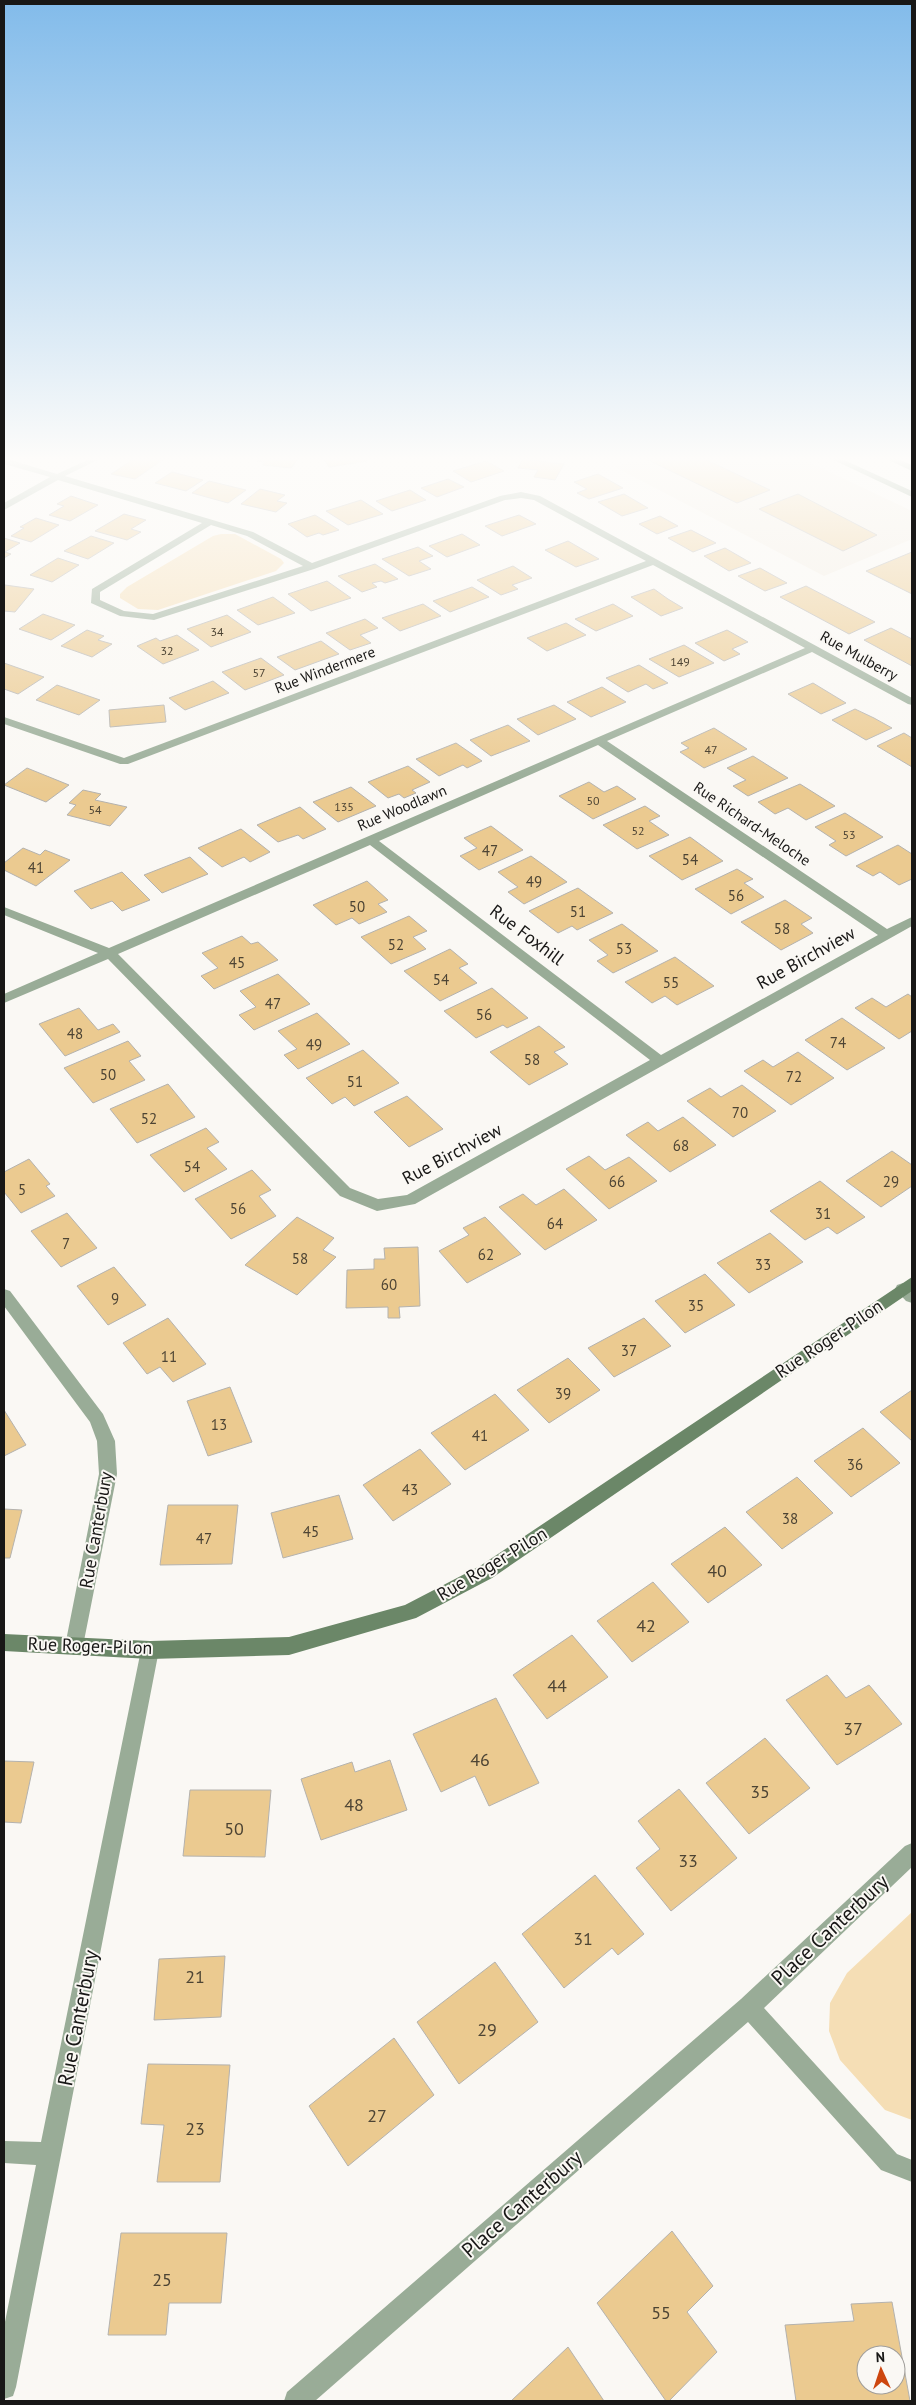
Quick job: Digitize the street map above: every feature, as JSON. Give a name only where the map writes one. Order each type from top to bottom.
[{"type":"street","name":"Rue Mulberry","points":[[135,567],[95,591],[95,601],[110,611],[133,616],[154,617],[310,567]]},
{"type":"street","name":"Rue Windermere","points":[[4,720],[124,762],[639,567]]},
{"type":"street","name":"Rue Mulberry","points":[[666,567],[912,702]]},
{"type":"street","name":"Rue Woodlawn","points":[[4,1000],[108,953],[813,648]]},
{"type":"street","name":"Rue Richard-Meloche","points":[[599,741],[886,935]]},
{"type":"street","name":"Rue Foxhill","points":[[371,840],[660,1061]]},
{"type":"street","name":"Rue Birchview","points":[[4,911],[108,953],[345,1192],[377,1205],[410,1200],[912,921]]},
{"type":"street","name":"Rue Roger-Pilon","points":[[4,1643],[150,1650],[290,1646],[410,1612],[486,1572],[909,1289]]},
{"type":"street","name":"Rue Canterbury","points":[[4,1295],[97,1419],[106,1441],[108,1474],[74,1646]]},
{"type":"street","name":"Rue Canterbury","points":[[4,2387],[150,1650]]},
{"type":"street","name":"Place Canterbury","points":[[296,2401],[749,2007],[912,1853]]},
{"type":"street","points":[[749,2007],[889,2162],[912,2171]]},
{"type":"street","points":[[4,2152],[50,2154]]},
{"type":"shaded area","points":[[160,567],[280,567],[276,571],[158,610],[138,609],[120,598],[120,594],[127,587]]},
{"type":"shaded area","points":[[807,567],[845,567],[824,576]]},
{"type":"shaded area","points":[[912,1912],[912,2120],[885,2110],[840,2060],[829,2031],[830,2003],[847,1973]]},
{"type":"building","points":[[43,567],[75,567],[52,582],[30,575]]},
{"type":"building","points":[[365,567],[380,567],[398,579],[385,583],[381,581],[372,583],[377,587],[362,592],[338,576]]},
{"type":"building","points":[[395,567],[428,567],[431,569],[409,576]]},
{"type":"building","points":[[510,567],[515,567],[532,578],[512,585],[518,589],[501,595],[477,580]]},
{"type":"building","points":[[723,567],[739,567],[729,571]]},
{"type":"building","points":[[875,567],[912,567],[912,594],[866,571]]},
{"type":"building","points":[[760,568],[787,583],[765,591],[738,576]]},
{"type":"building","points":[[327,581],[351,598],[311,611],[288,594]]},
{"type":"building","points":[[5,585],[34,589],[15,612],[4,611]]},
{"type":"building","points":[[806,586],[875,622],[849,634],[780,597]]},
{"type":"building","points":[[472,587],[489,597],[450,612],[433,601]]},
{"type":"building","points":[[654,589],[683,608],[661,616],[631,597]]},
{"type":"building","points":[[273,597],[295,613],[258,625],[237,610]]},
{"type":"building","points":[[423,604],[441,616],[400,631],[382,618]]},
{"type":"building","points":[[613,604],[633,616],[596,631],[575,619]]},
{"type":"building","points":[[43,614],[75,625],[51,640],[19,629]]},
{"type":"building","points":[[227,615],[251,632],[211,647],[187,629]]},
{"type":"building","points":[[365,619],[378,628],[360,635],[371,643],[350,650],[326,633]]},
{"type":"building","points":[[566,623],[586,635],[547,651],[527,638]]},
{"type":"building","points":[[891,628],[912,639],[912,666],[864,640]]},
{"type":"building","points":[[87,630],[104,636],[98,640],[112,644],[92,657],[61,646]]},
{"type":"building","points":[[727,630],[748,642],[732,649],[740,654],[724,661],[695,643]]},
{"type":"building","points":[[177,635],[199,650],[163,664],[137,646],[156,638],[160,641]]},
{"type":"building","points":[[321,641],[339,654],[295,670],[277,657]]},
{"type":"building","points":[[684,645],[714,663],[679,677],[649,659]]},
{"type":"building","points":[[261,658],[284,675],[245,690],[222,672]]},
{"type":"building","points":[[4,663],[44,677],[18,694],[4,689]]},
{"type":"building","points":[[639,665],[668,683],[653,689],[646,684],[628,692],[606,678]]},
{"type":"building","points":[[213,681],[229,693],[185,710],[169,698]]},
{"type":"building","points":[[813,683],[846,703],[821,714],[788,694]]},
{"type":"building","points":[[57,685],[100,700],[79,715],[36,700]]},
{"type":"building","points":[[602,687],[626,702],[591,717],[567,702]]},
{"type":"building","points":[[164,705],[166,722],[110,727],[109,710]]},
{"type":"building","points":[[554,705],[576,719],[538,735],[517,719]]},
{"type":"building","points":[[855,709],[892,728],[866,740],[832,720]]},
{"type":"building","points":[[508,725],[530,741],[491,756],[470,740]]},
{"type":"building","points":[[714,728],[747,749],[704,768],[680,752],[689,748],[681,743]]},
{"type":"building","points":[[904,733],[912,738],[912,767],[877,746]]},
{"type":"building","points":[[456,743],[482,761],[467,768],[463,765],[439,776],[416,759]]},
{"type":"building","points":[[753,756],[788,778],[748,796],[733,786],[746,780],[727,768]]},
{"type":"building","points":[[408,766],[430,782],[412,790],[416,793],[404,798],[399,794],[388,798],[368,782]]},
{"type":"building","points":[[27,768],[69,785],[46,802],[4,785]]},
{"type":"building","points":[[589,782],[604,792],[617,786],[636,799],[593,819],[559,796]]},
{"type":"building","points":[[800,784],[835,806],[806,820],[788,808],[775,814],[758,802]]},
{"type":"building","points":[[351,787],[376,806],[338,822],[313,802]]},
{"type":"building","points":[[83,790],[101,794],[95,800],[127,807],[110,826],[67,815],[76,805],[69,803]]},
{"type":"building","points":[[645,806],[660,816],[649,821],[669,835],[637,849],[603,825]]},
{"type":"building","points":[[300,807],[326,829],[303,839],[298,835],[278,842],[257,825]]},
{"type":"building","points":[[845,813],[883,837],[846,856],[829,845],[836,841],[815,827]]},
{"type":"building","points":[[491,826],[523,850],[479,870],[460,856],[477,848],[464,838]]},
{"type":"building","points":[[241,829],[270,852],[250,862],[244,857],[222,867],[198,848]]},
{"type":"building","points":[[690,837],[723,861],[682,880],[649,856]]},
{"type":"building","points":[[898,845],[912,854],[912,879],[899,885],[880,872],[873,876],[856,866]]},
{"type":"building","points":[[23,848],[40,855],[45,850],[70,860],[36,886],[4,870],[4,863]]},
{"type":"building","points":[[531,856],[567,882],[524,904],[508,892],[518,887],[498,872]]},
{"type":"building","points":[[190,857],[208,874],[162,893],[144,875]]},
{"type":"building","points":[[737,869],[753,879],[744,883],[764,897],[731,914],[695,889]]},
{"type":"building","points":[[122,872],[150,900],[122,911],[112,901],[91,909],[74,891]]},
{"type":"building","points":[[367,881],[388,900],[378,904],[387,912],[359,924],[352,918],[336,925],[313,905]]},
{"type":"building","points":[[578,888],[613,913],[577,930],[572,926],[558,933],[529,911]]},
{"type":"building","points":[[785,900],[812,918],[801,924],[813,933],[781,950],[741,922]]},
{"type":"building","points":[[409,916],[427,931],[413,937],[426,949],[391,964],[361,937]]},
{"type":"building","points":[[622,924],[658,951],[613,973],[597,961],[608,955],[589,940]]},
{"type":"building","points":[[242,936],[251,944],[258,942],[278,960],[214,989],[201,976],[218,968],[202,953]]},
{"type":"building","points":[[450,949],[468,964],[459,968],[477,983],[440,1001],[404,971]]},
{"type":"building","points":[[675,957],[714,986],[677,1005],[665,996],[652,1003],[625,982]]},
{"type":"building","points":[[278,974],[310,1004],[254,1030],[239,1015],[256,1007],[240,991]]},
{"type":"building","points":[[492,988],[528,1018],[507,1028],[503,1025],[476,1038],[444,1011]]},
{"type":"building","points":[[908,994],[912,997],[912,1031],[899,1039],[855,1008],[872,998],[886,1007]]},
{"type":"building","points":[[79,1008],[98,1030],[113,1024],[120,1032],[65,1056],[39,1024]]},
{"type":"building","points":[[317,1013],[350,1044],[298,1069],[284,1055],[297,1049],[278,1031]]},
{"type":"building","points":[[842,1018],[885,1048],[847,1070],[805,1040]]},
{"type":"building","points":[[539,1026],[565,1047],[554,1052],[568,1064],[529,1085],[490,1052]]},
{"type":"building","points":[[128,1041],[141,1056],[129,1061],[145,1080],[93,1103],[64,1068]]},
{"type":"building","points":[[363,1050],[399,1083],[354,1106],[345,1097],[332,1104],[306,1078]]},
{"type":"building","points":[[798,1052],[834,1078],[791,1105],[744,1071],[763,1060],[773,1067]]},
{"type":"building","points":[[168,1084],[195,1117],[137,1143],[110,1109]]},
{"type":"building","points":[[742,1085],[776,1111],[733,1137],[687,1101],[710,1088],[721,1097]]},
{"type":"building","points":[[407,1096],[443,1129],[409,1147],[374,1112]]},
{"type":"building","points":[[683,1117],[716,1145],[670,1172],[626,1135],[648,1122],[658,1131]]},
{"type":"building","points":[[206,1128],[219,1142],[207,1148],[227,1169],[184,1192],[150,1155]]},
{"type":"building","points":[[892,1151],[912,1165],[912,1186],[881,1207],[846,1181]]},
{"type":"building","points":[[589,1156],[605,1170],[629,1157],[657,1181],[609,1209],[566,1169]]},
{"type":"building","points":[[29,1159],[50,1184],[46,1186],[55,1196],[21,1213],[4,1192],[4,1172]]},
{"type":"building","points":[[252,1170],[271,1190],[259,1196],[276,1216],[231,1239],[195,1199]]},
{"type":"building","points":[[820,1181],[865,1217],[837,1234],[828,1227],[805,1240],[770,1211]]},
{"type":"building","points":[[564,1189],[597,1220],[545,1250],[499,1207],[523,1194],[536,1205]]},
{"type":"building","points":[[67,1213],[97,1248],[61,1267],[31,1231]]},
{"type":"building","points":[[297,1217],[334,1238],[323,1250],[336,1257],[297,1295],[245,1265]]},
{"type":"building","points":[[485,1217],[521,1254],[467,1283],[439,1251],[469,1235],[463,1228]]},
{"type":"building","points":[[770,1233],[803,1262],[749,1293],[717,1263]]},
{"type":"building","points":[[418,1247],[420,1306],[399,1307],[400,1318],[388,1318],[388,1307],[346,1308],[347,1270],[374,1269],[374,1259],[385,1259],[384,1248]]},
{"type":"building","points":[[114,1267],[146,1305],[108,1325],[77,1286]]},
{"type":"building","points":[[705,1274],[735,1305],[685,1333],[655,1301]]},
{"type":"building","points":[[168,1318],[206,1364],[173,1382],[160,1367],[147,1374],[123,1343]]},
{"type":"building","points":[[644,1318],[671,1346],[614,1377],[588,1348]]},
{"type":"building","points":[[568,1358],[600,1390],[549,1423],[517,1390]]},
{"type":"building","points":[[230,1387],[252,1442],[208,1456],[187,1401]]},
{"type":"building","points":[[912,1390],[912,1441],[880,1412]]},
{"type":"building","points":[[495,1394],[529,1430],[465,1470],[431,1433]]},
{"type":"building","points":[[4,1410],[26,1445],[4,1456]]},
{"type":"building","points":[[863,1428],[900,1463],[851,1497],[814,1461]]},
{"type":"building","points":[[420,1449],[451,1484],[393,1521],[363,1485]]},
{"type":"building","points":[[797,1477],[833,1513],[782,1549],[746,1512]]},
{"type":"building","points":[[339,1495],[353,1539],[283,1558],[271,1513]]},
{"type":"building","points":[[168,1505],[238,1505],[232,1564],[160,1565]]},
{"type":"building","points":[[4,1509],[22,1510],[10,1558],[4,1558]]},
{"type":"building","points":[[725,1527],[762,1565],[708,1603],[671,1564]]},
{"type":"building","points":[[653,1582],[689,1622],[632,1662],[597,1621]]},
{"type":"building","points":[[572,1635],[608,1677],[547,1719],[513,1675]]},
{"type":"building","points":[[827,1675],[846,1698],[869,1685],[902,1724],[837,1765],[786,1700]]},
{"type":"building","points":[[496,1698],[539,1783],[489,1806],[475,1776],[441,1792],[413,1734]]},
{"type":"building","points":[[765,1738],[810,1788],[749,1834],[706,1783]]},
{"type":"building","points":[[390,1760],[407,1810],[321,1840],[301,1779],[352,1762],[355,1772]]},
{"type":"building","points":[[4,1761],[34,1762],[21,1823],[4,1822]]},
{"type":"building","points":[[679,1789],[737,1858],[671,1911],[636,1868],[660,1849],[638,1821]]},
{"type":"building","points":[[190,1790],[271,1790],[265,1857],[183,1856]]},
{"type":"building","points":[[595,1875],[644,1934],[618,1955],[612,1948],[564,1988],[522,1934]]},
{"type":"building","points":[[225,1956],[221,2017],[154,2020],[159,1959]]},
{"type":"building","points":[[495,1962],[538,2022],[459,2084],[417,2022]]},
{"type":"building","points":[[394,2038],[434,2095],[348,2166],[309,2106]]},
{"type":"building","points":[[148,2064],[230,2065],[220,2182],[157,2182],[164,2125],[141,2124]]},
{"type":"building","points":[[672,2231],[713,2286],[687,2312],[717,2352],[669,2401],[666,2401],[597,2303]]},
{"type":"building","points":[[121,2233],[227,2233],[221,2303],[169,2303],[166,2335],[108,2335]]},
{"type":"building","points":[[892,2302],[900,2345],[856,2345],[856,2395],[906,2395],[906,2379],[910,2401],[796,2401],[785,2325],[854,2321],[851,2304]]},
{"type":"building","points":[[568,2347],[604,2401],[511,2401]]}]
